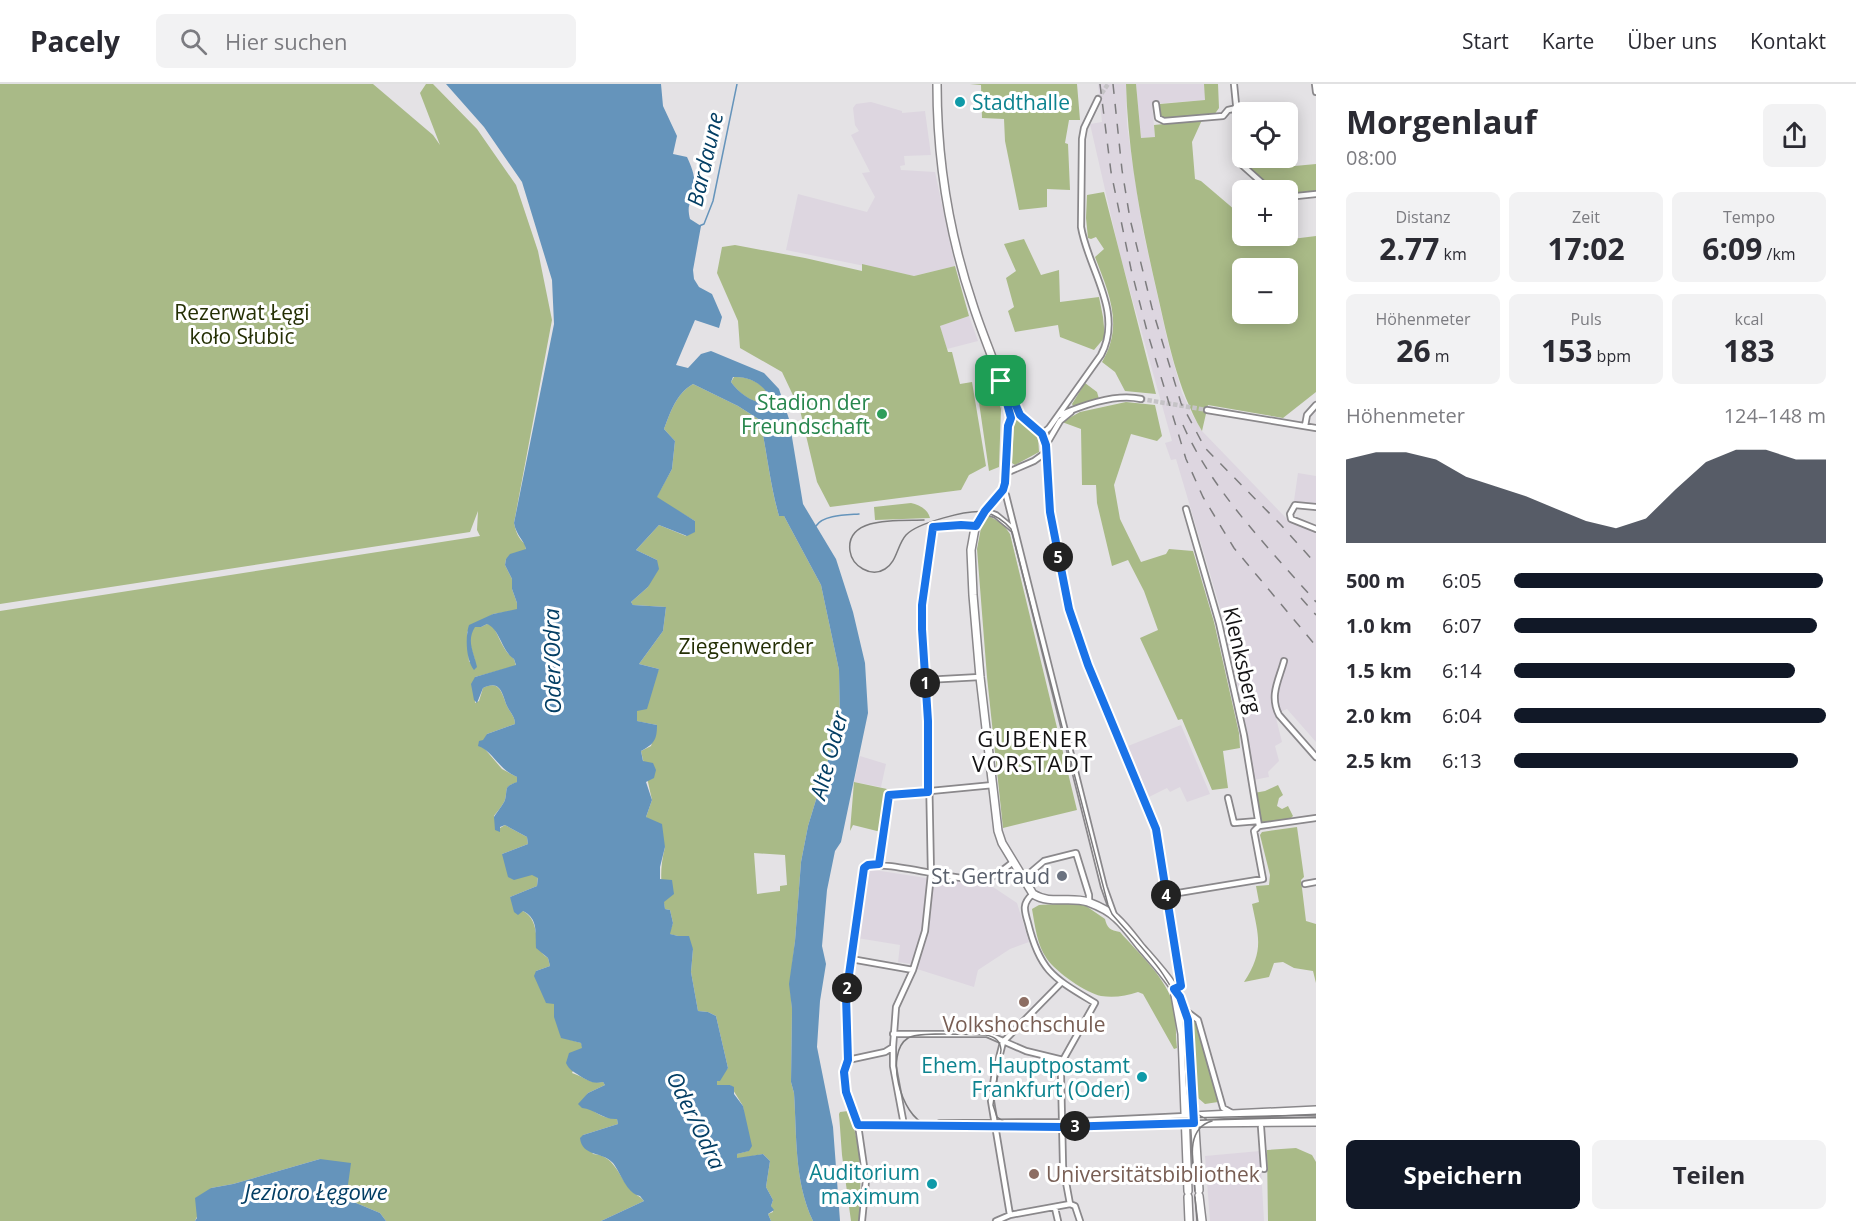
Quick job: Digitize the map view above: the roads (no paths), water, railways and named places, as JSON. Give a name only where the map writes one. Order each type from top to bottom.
[{"type":"street","points":[[937,84],[944,189],[951,223],[972,303],[1001,381],[1011,418],[1008,426],[1003,490],[985,511],[976,526],[971,550],[980,677],[998,831],[1002,843],[1033,894],[1046,899],[1079,900],[1116,917]]},
{"type":"street","points":[[1234,84],[1236,102]]},
{"type":"street","points":[[1315,84],[1316,92]]},
{"type":"street","points":[[1042,434],[1058,416],[1101,355],[1110,330],[1102,290],[1083,240],[1081,227],[1084,128],[1098,99]]},
{"type":"street","points":[[1156,104],[1158,118],[1164,121],[1223,116],[1232,109]]},
{"type":"street","points":[[1244,168],[1258,180]]},
{"type":"street","points":[[1298,196],[1316,194]]},
{"type":"street","points":[[1001,381],[1020,415],[1042,434],[1046,445]]},
{"type":"street","points":[[1058,416],[1078,408],[1124,397],[1141,399]]},
{"type":"street","points":[[1305,426],[1307,415],[1316,405]]},
{"type":"street","points":[[1078,408],[1060,421],[1046,445],[1050,512],[1069,609],[1090,670],[1156,829],[1177,988],[1202,1221]]},
{"type":"street","points":[[1207,410],[1316,428]]},
{"type":"street","points":[[1011,418],[1020,415]]},
{"type":"street","points":[[1006,474],[1034,461],[1045,453]]},
{"type":"street","points":[[1003,490],[1108,904],[1116,917],[1177,988],[1186,1011],[1190,1119],[1188,1194],[1190,1221]]},
{"type":"street","points":[[1316,507],[1295,505],[1290,514],[1292,519],[1316,529]]},
{"type":"street","name":"Klenksberg","points":[[1166,895],[1263,879],[1254,831],[1258,824],[1244,735],[1219,623],[1186,509]]},
{"type":"street","points":[[985,511],[1005,521],[1014,532]]},
{"type":"street","points":[[904,1125],[893,1066],[893,1034],[896,1007],[913,970],[924,932],[931,874],[922,605],[933,527],[976,526]]},
{"type":"street","points":[[1284,661],[1274,690],[1276,709],[1316,757]]},
{"type":"street","points":[[925,680],[980,677]]},
{"type":"street","points":[[879,864],[889,795],[993,785]]},
{"type":"street","points":[[1228,798],[1234,824],[1316,818]]},
{"type":"street","points":[[1023,879],[1044,861],[1076,853],[1089,895],[1089,903]]},
{"type":"street","points":[[862,1221],[866,1180],[858,1125],[846,1092],[844,1072],[848,1060],[846,996],[864,868],[868,865],[879,864],[931,874],[985,879],[1013,862]]},
{"type":"street","points":[[1305,884],[1316,882]]},
{"type":"street","points":[[1033,894],[1024,905],[1040,962],[1061,983],[1095,1003],[1063,1060],[1060,1088],[1061,1125],[1064,1174],[1070,1204]]},
{"type":"street","points":[[851,959],[913,970]]},
{"type":"street","points":[[1010,1215],[991,1095],[1003,1042],[1061,983]]},
{"type":"street","points":[[1186,1011],[1198,1020],[1223,1108],[1234,1114]]},
{"type":"street","points":[[893,1034],[987,1034],[1026,1051],[1063,1060]]},
{"type":"street","points":[[848,1060],[885,1052],[892,1047]]},
{"type":"street","points":[[858,1125],[1061,1125],[1316,1110]]},
{"type":"street","points":[[1190,1119],[1316,1122]]},
{"type":"street","points":[[1261,1127],[1264,1169]]},
{"type":"street","points":[[996,1221],[1010,1215],[1070,1204],[1075,1206],[1080,1221]]},
{"type":"street","points":[[1055,1208],[1058,1221]]},
{"type":"water","name":"Oder/Odra","points":[[446,84],[661,84],[663,106],[677,136],[673,154],[687,157],[694,177],[694,191],[689,213],[690,219],[701,226],[693,270],[694,279],[699,287],[712,294],[722,317],[719,328],[695,320],[676,365],[688,368],[701,354],[711,351],[764,373],[779,389],[789,419],[803,504],[836,559],[853,612],[865,663],[868,713],[841,842],[835,851],[827,890],[822,946],[826,964],[820,1001],[817,1047],[833,1127],[840,1221],[813,1221],[802,1190],[794,1093],[791,1082],[792,1009],[789,984],[801,862],[808,826],[840,721],[839,670],[821,585],[784,516],[779,516],[760,420],[738,406],[693,384],[678,398],[664,429],[675,441],[672,469],[657,497],[695,521],[695,532],[687,536],[659,525],[636,550],[657,560],[659,569],[648,587],[631,602],[633,605],[666,607],[663,631],[639,664],[659,669],[647,709],[637,711],[637,721],[657,725],[654,741],[641,751],[643,761],[653,763],[656,770],[654,778],[646,782],[652,800],[646,817],[662,824],[665,847],[660,867],[660,879],[672,880],[674,894],[664,902],[665,909],[670,910],[673,923],[670,934],[689,936],[693,949],[691,972],[698,1011],[716,1016],[728,1068],[720,1081],[717,1081],[717,1085],[734,1087],[734,1094],[743,1106],[752,1146],[749,1151],[737,1154],[737,1158],[763,1154],[770,1161],[766,1187],[773,1200],[771,1206],[774,1210],[768,1214],[771,1221],[601,1221],[644,1201],[627,1187],[609,1159],[588,1151],[584,1148],[580,1138],[618,1124],[617,1119],[582,1108],[578,1104],[588,1093],[605,1085],[603,1082],[586,1079],[572,1071],[566,1063],[569,1053],[582,1048],[581,1043],[561,1038],[554,1017],[554,1004],[546,1003],[534,976],[536,971],[550,966],[548,958],[536,948],[532,918],[523,911],[518,915],[514,912],[510,897],[537,886],[538,878],[532,875],[514,880],[508,877],[502,854],[528,844],[527,837],[505,825],[500,827],[500,832],[495,830],[494,817],[505,800],[507,788],[517,782],[517,777],[510,774],[488,752],[478,746],[479,741],[483,740],[487,734],[515,724],[515,721],[500,689],[494,685],[483,688],[477,703],[474,700],[471,684],[475,677],[516,665],[495,630],[487,624],[475,627],[472,632],[472,647],[477,667],[474,670],[467,648],[469,625],[493,614],[517,609],[512,579],[505,565],[510,554],[526,549],[514,523],[554,324],[552,280],[522,182],[484,127]],"holes":[[[733,377],[739,377],[761,386],[769,395],[770,405],[753,400],[739,391],[731,382]]]},
{"type":"water","name":"Jezioro Łęgowe","points":[[320,1159],[351,1163],[347,1192],[356,1203],[380,1213],[386,1221],[195,1221],[197,1218],[195,1198],[211,1188]]},
{"type":"waterway","name":"Bardaune","points":[[699,226],[704,224],[713,201],[737,84]]},
{"type":"waterway","points":[[816,526],[819,522],[829,518],[859,514]]},
{"type":"tunnel","points":[[1098,99],[1108,84]]},
{"type":"tunnel","points":[[1141,399],[1207,410]]},
{"type":"tram line","points":[[924,520],[877,522],[856,531],[851,539],[850,551],[854,561],[868,571],[885,569],[892,562],[903,539],[912,530],[944,518],[967,513],[989,513],[1011,529],[1108,905],[1112,914],[1155,963],[1173,991],[1183,1021],[1189,1102],[1194,1112],[1206,1119]]},
{"type":"tram line","points":[[1316,1115],[1061,1124],[1006,1123],[997,1117],[993,1105],[1001,1050],[1000,1044],[994,1038],[986,1035],[958,1034],[914,1036],[908,1038],[901,1046],[897,1057],[899,1084],[903,1098],[909,1110],[917,1119],[926,1124],[1061,1126],[1316,1117]]},
{"type":"tram line","points":[[1195,1191],[1192,1161],[1194,1141],[1203,1125],[1212,1121]]},
{"type":"tram line","points":[[1195,1197],[1197,1221]]},
{"type":"railway","points":[[1100,84],[1111,172],[1131,269],[1147,331],[1186,459],[1203,497],[1234,548],[1316,646]]},
{"type":"railway","points":[[1113,84],[1122,170],[1130,219],[1152,308],[1181,403],[1205,448],[1316,564]]},
{"type":"railway","points":[[1183,425],[1195,450],[1226,496],[1316,602]]},
{"type":"railway","points":[[1301,598],[1316,615]]},
{"type":"place","name":"Stadthalle","points":[[960,102]]},
{"type":"place","name":"Stadion der Freundschaft","points":[[882,414]]},
{"type":"place","name":"St. Gertraud","points":[[1062,876]]},
{"type":"place","name":"Volkshochschule","points":[[1024,1002]]},
{"type":"place","name":"Ehem. Hauptpostamt Frankfurt (Oder)","points":[[1142,1077]]},
{"type":"place","name":"Universitätsbibliothek","points":[[1034,1174]]},
{"type":"place","name":"Auditorium maximum","points":[[932,1184]]},
{"type":"district","name":"GUBENER VORSTADT","points":[[1033,750]]},
{"type":"park label","name":"Rezerwat Łęgi koło Słubic","points":[[242,324]]},
{"type":"park label","name":"Ziegenwerder","points":[[746,646]]},
{"type":"water label","name":"Alte Oder","points":[[828,755]]}]
